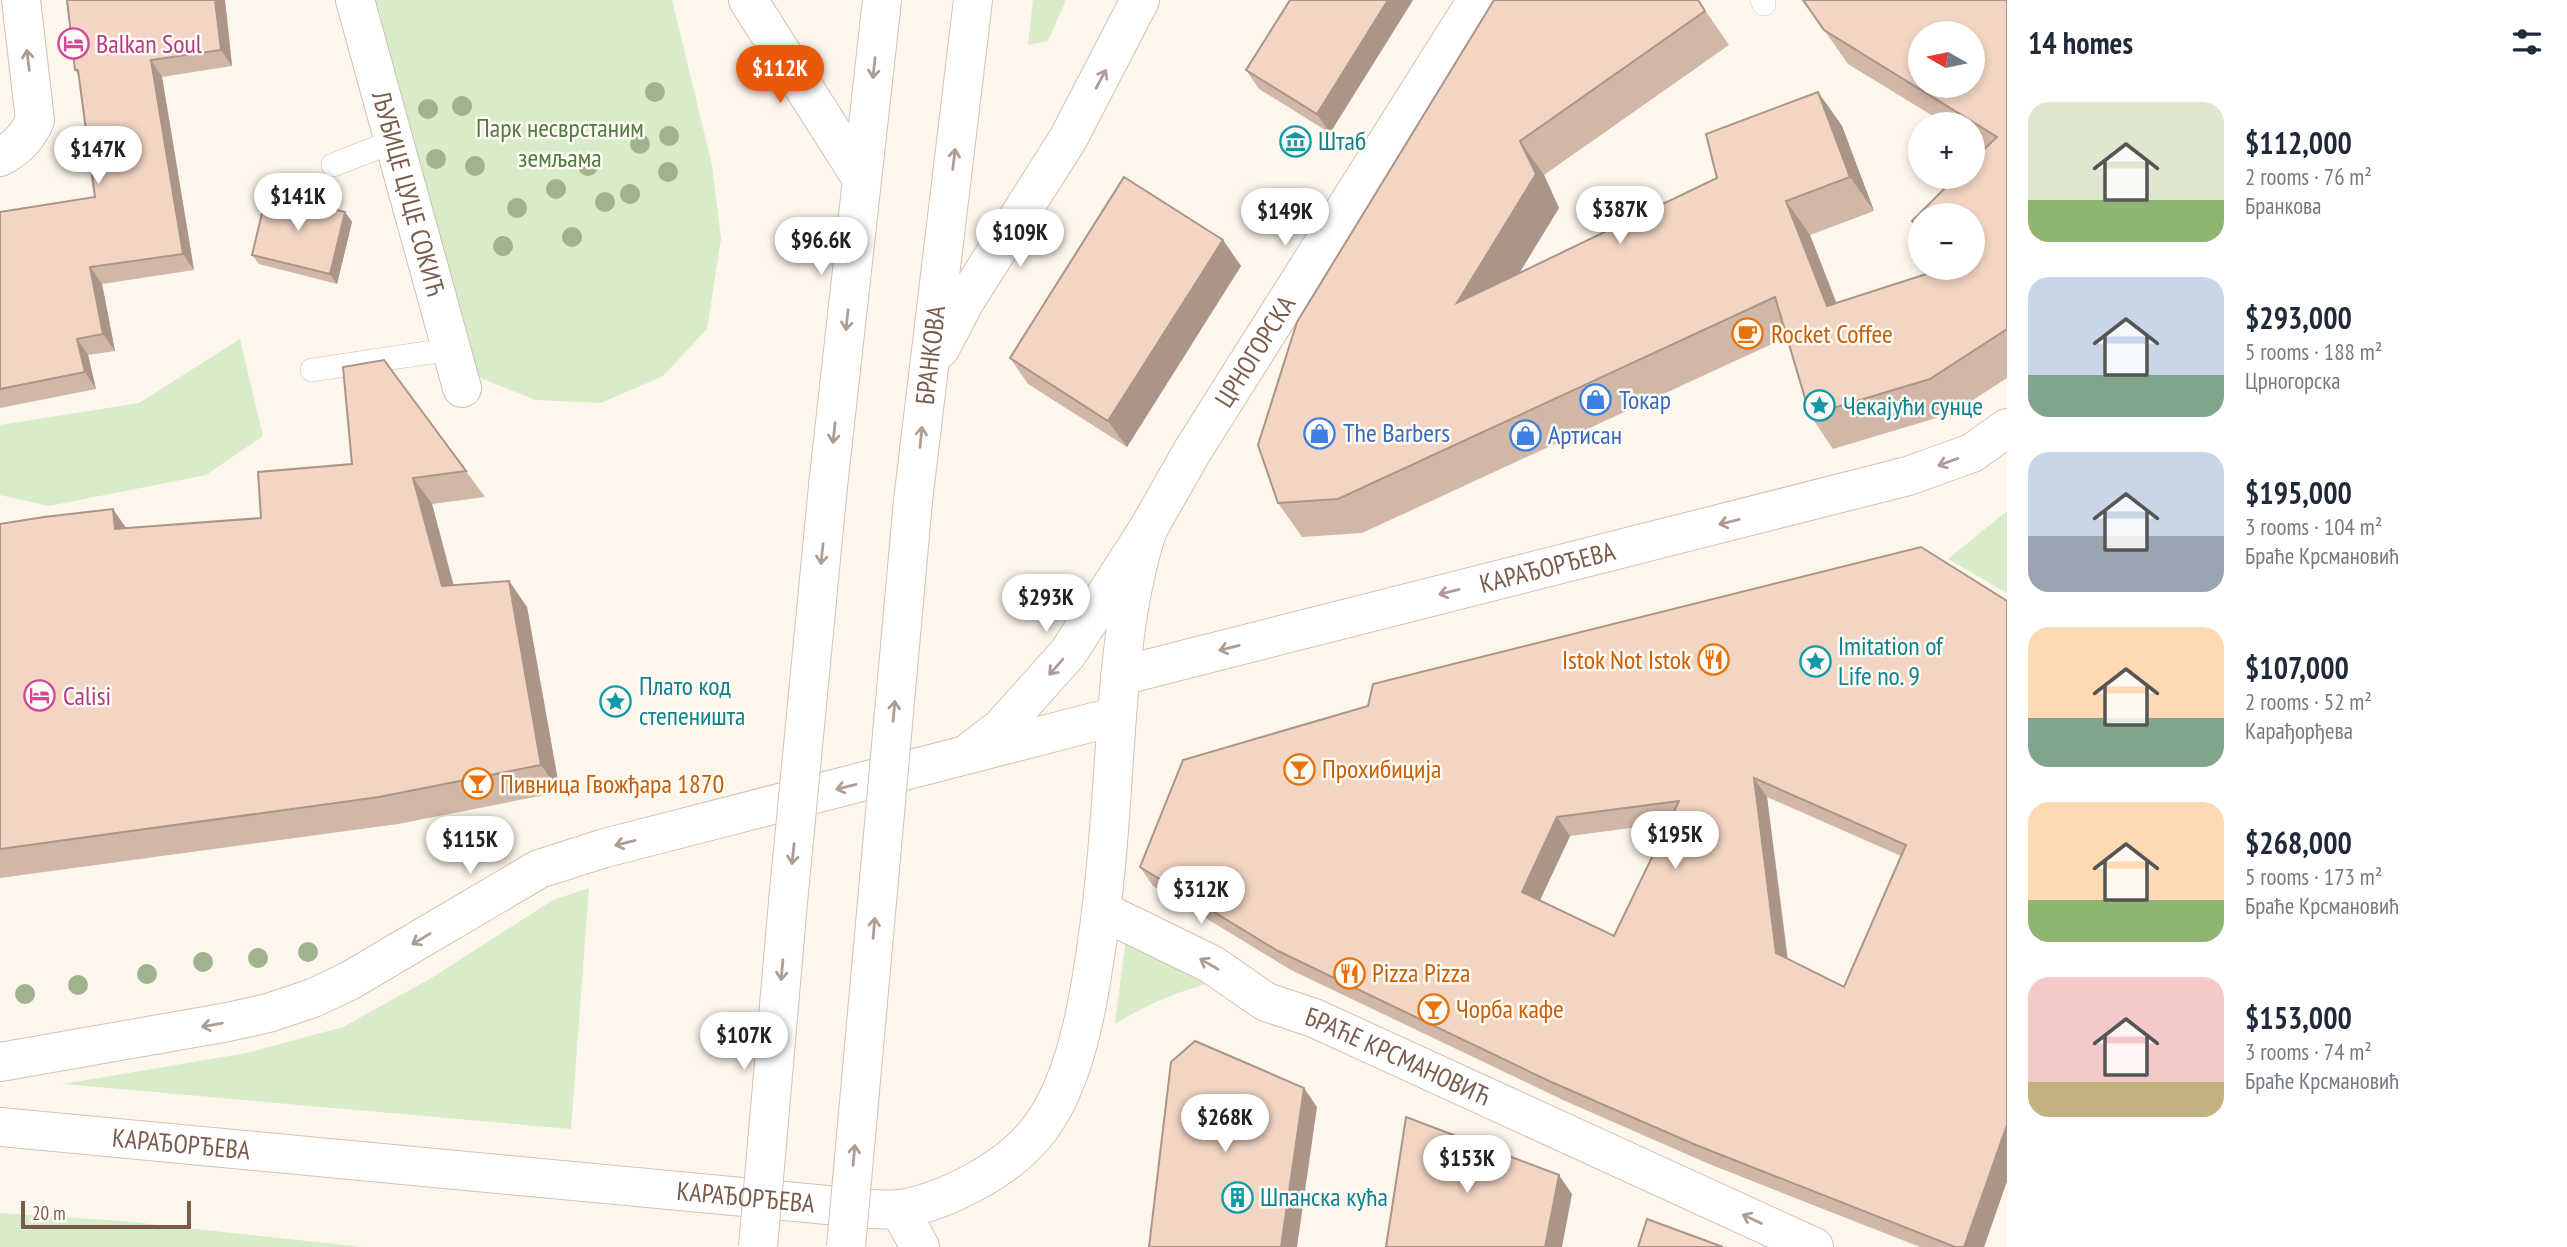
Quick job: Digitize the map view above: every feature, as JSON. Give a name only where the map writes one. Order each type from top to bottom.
[{"type":"main road","points":[[0,157],[18,147],[35,120],[22,0]]},
{"type":"main road","name":"ЉУБИЦЕ ЦУЦЕ СОКИЋ","points":[[355,0],[462,388]]},
{"type":"main road","points":[[748,0],[862,179]]},
{"type":"main road","points":[[758,1247],[828,486],[882,0]]},
{"type":"main road","name":"БРАНКОВА","points":[[846,1247],[913,501],[973,0]]},
{"type":"main road","points":[[928,373],[965,301],[1068,139],[1140,0]]},
{"type":"main road","name":"ЦРНОГОРСКА","points":[[959,758],[981,745],[1001,728],[1068,653],[1477,0]]},
{"type":"main road","name":"КАРАЂОРЂЕВА","points":[[2,1126],[870,1209],[899,1209],[939,1199],[967,1185],[1018,1152],[1037,1133],[1060,1093],[1076,1048],[1087,1007],[1102,911],[1120,676],[1908,476],[1972,453],[2007,428]]},
{"type":"main road","name":"ЦРНОГОРСКА","points":[[1120,676],[1136,565],[1148,529]]},
{"type":"main road","points":[[0,1062],[268,1013],[313,998],[349,981],[539,869],[605,848],[1117,716]]},
{"type":"main road","name":"БРАЋЕ КРСМАНОВИЋ","points":[[1102,911],[1211,964],[1266,1002],[1314,1017],[1814,1247]]},
{"type":"main road","points":[[899,1209],[920,1247]]},
{"type":"lane","points":[[333,165],[394,141]]},
{"type":"lane","points":[[312,370],[452,349]]},
{"type":"green space","name":"Парк несврстаним земљама","points":[[372,0],[672,0],[712,165],[721,239],[707,329],[663,376],[601,403],[536,400],[478,377]]},
{"type":"green space","points":[[1033,0],[1066,0],[1048,41],[1028,45]]},
{"type":"green space","points":[[240,339],[263,436],[206,475],[49,506],[0,495],[0,425],[139,403]]},
{"type":"green space","points":[[2007,511],[2007,593],[1948,559]]},
{"type":"green space","points":[[589,888],[571,1129],[63,1084],[247,1053],[343,1027],[433,977],[553,900]]},
{"type":"green space","points":[[1125,944],[1209,983],[1160,1000],[1115,1024]]},
{"type":"green space","points":[[0,1213],[122,1221],[363,1247],[0,1247]]},
{"type":"building","points":[[67,0],[215,0],[221,50],[151,60],[183,254],[90,267],[103,334],[77,339],[85,372],[0,389],[0,212],[95,197]]},
{"type":"building","points":[[1290,0],[1388,0],[1317,114],[1246,70]]},
{"type":"building","points":[[1494,0],[1698,0],[1705,11],[1520,141],[1536,174],[1457,303],[1717,178],[1706,134],[1818,92],[1850,177],[1786,201],[1827,306],[1908,280],[1985,280],[1985,203],[1930,203],[1944,189],[1985,189],[1985,149],[1997,137],[1985,130],[1985,112],[1957,112],[1934,98],[1985,98],[1985,21],[1908,21],[1908,82],[1824,30],[1803,0],[2007,0],[2007,329],[1930,379],[1810,415],[1775,297],[1338,499],[1278,503],[1258,445],[1297,322]]},
{"type":"building","points":[[1124,177],[1223,240],[1108,421],[1010,358]]},
{"type":"building","points":[[267,192],[345,212],[330,274],[252,255]]},
{"type":"building","points":[[384,360],[466,471],[413,478],[442,586],[509,581],[541,765],[379,797],[0,849],[0,524],[113,509],[115,529],[261,518],[258,472],[352,464],[343,367]]},
{"type":"building","points":[[1921,547],[2007,601],[2007,1125],[1964,1247],[1955,1247],[1696,1145],[1549,1081],[1278,951],[1140,867],[1183,760],[1368,706],[1373,684]],"holes":[[[1754,778],[1906,845],[1844,987],[1776,953]],[[1679,801],[1614,936],[1522,892],[1557,817]]]},
{"type":"building","name":"Шпанска кућа","points":[[1195,1041],[1304,1088],[1281,1247],[1149,1247],[1171,1062]]},
{"type":"building","points":[[1406,1117],[1559,1175],[1545,1247],[1386,1247]]},
{"type":"building","points":[[1647,1219],[1723,1247],[1638,1247]]},
{"type":"place","name":"Balkan Soul","points":[[73,44]]},
{"type":"place","name":"Штаб","points":[[1295,141]]},
{"type":"place","name":"Rocket Coffee","points":[[1748,334]]},
{"type":"place","name":"Токар","points":[[1596,400]]},
{"type":"place","name":"Чекајући сунце","points":[[1820,406]]},
{"type":"place","name":"The Barbers","points":[[1320,433]]},
{"type":"place","name":"Артисан","points":[[1525,435]]},
{"type":"place","name":"Istok Not Istok","points":[[1714,660]]},
{"type":"place","name":"Imitation of Life no. 9","points":[[1815,661]]},
{"type":"place","name":"Calisi","points":[[40,696]]},
{"type":"place","name":"Плато код степеништа","points":[[616,701]]},
{"type":"place","name":"Прохибиција","points":[[1299,769]]},
{"type":"place","name":"Пивница Гвожђара 1870","points":[[477,784]]},
{"type":"place","name":"Pizza Pizza","points":[[1349,973]]},
{"type":"place","name":"Чорба кафе","points":[[1433,1009]]},
{"type":"place","name":"Шпанска кућа","points":[[1237,1197]]}]
